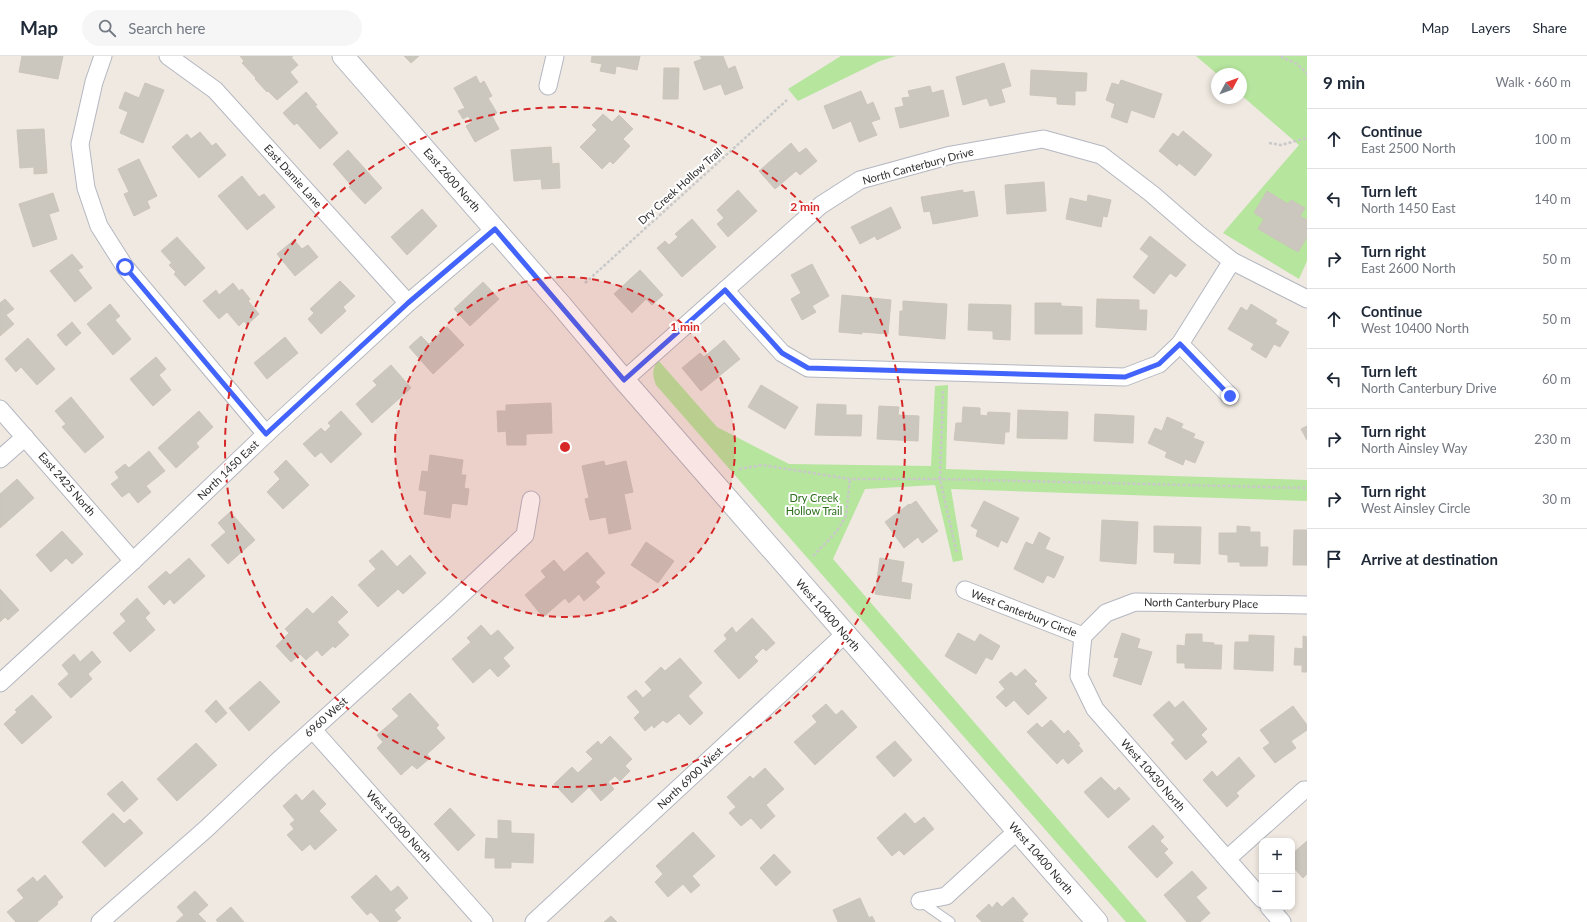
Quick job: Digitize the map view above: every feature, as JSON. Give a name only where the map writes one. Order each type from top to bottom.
[{"type":"street","points":[[103,56],[94,82],[80,144],[86,188],[99,226],[125,267],[266,434]]},
{"type":"street","name":"East 2600 North","points":[[343,56],[561,305]]},
{"type":"street","points":[[548,86],[555,56]]},
{"type":"street","name":"East Damie Lane","points":[[169,57],[215,90],[408,303]]},
{"type":"street","name":"North Canterbury Drive","points":[[624,380],[821,205],[860,180],[951,155],[1043,139],[1101,156],[1152,194],[1232,261],[1307,299]]},
{"type":"street","name":"North 1450 East","points":[[0,683],[408,303],[495,229]]},
{"type":"street","points":[[725,290],[782,353],[808,368],[1125,377],[1159,364],[1180,344],[1232,261]]},
{"type":"street","name":"West 10400 North","points":[[561,305],[624,380],[1097,922]]},
{"type":"street","points":[[1180,344],[1230,396]]},
{"type":"street","name":"East 2425 North","points":[[0,409],[133,560]]},
{"type":"street","points":[[0,459],[25,437]]},
{"type":"street","name":"6960 West","points":[[100,922],[194,839],[446,609],[525,534],[531,500]]},
{"type":"street","name":"West Canterbury Circle","points":[[964,590],[1083,636]]},
{"type":"street","name":"North Canterbury Place","points":[[1083,636],[1106,613],[1135,602],[1307,605]]},
{"type":"street","name":"North 6900 West","points":[[534,922],[845,634]]},
{"type":"street","name":"West 10430 North","points":[[1083,636],[1079,676],[1095,709],[1259,896]]},
{"type":"street","name":"West 10300 North","points":[[313,730],[484,922]]},
{"type":"street","points":[[1227,859],[1304,790],[1307,790]]},
{"type":"street","points":[[920,901],[946,896],[1017,831]]},
{"type":"street","points":[[1272,910],[1282,922]]},
{"type":"lane","points":[[920,901],[950,922]]},
{"type":"path","points":[[1281,56],[1285,60],[1292,61],[1307,74]]},
{"type":"path","name":"Dry Creek Hollow Trail","points":[[585,283],[787,100]]},
{"type":"path","points":[[1269,143],[1281,145],[1307,138]]},
{"type":"path","points":[[942,391],[940,479],[957,554]]},
{"type":"path","points":[[738,469],[762,464],[850,479],[940,479],[1307,488]]},
{"type":"path","points":[[813,556],[837,532],[846,516],[850,479]]},
{"type":"green space","points":[[841,56],[896,56],[880,61],[798,101],[788,89]]},
{"type":"green space","points":[[1196,56],[1307,56],[1307,261],[1299,279],[1223,233],[1299,145],[1247,100],[1247,68],[1211,69]]},
{"type":"green space","name":"Dry Creek Hollow Trail","points":[[658,360],[717,427],[789,464],[931,466],[935,386],[948,385],[946,469],[1307,480],[1307,501],[951,489],[963,560],[953,562],[935,485],[865,489],[833,559],[1147,922],[1126,922],[656,385],[653,372]]},
{"type":"building","points":[[22,56],[63,56],[58,79],[19,72]]},
{"type":"building","points":[[240,56],[293,56],[291,57],[298,65],[290,72],[298,82],[277,100],[255,79],[256,78],[242,63],[244,61]]},
{"type":"building","points":[[404,56],[419,56],[411,63]]},
{"type":"building","points":[[592,56],[640,56],[637,70],[616,66],[615,74],[600,71],[602,64],[591,62]]},
{"type":"building","points":[[700,56],[723,56],[728,69],[735,66],[743,88],[725,95],[721,84],[704,90],[694,62],[702,59]]},
{"type":"building","points":[[1004,63],[1011,86],[1001,89],[1005,102],[990,106],[987,98],[963,105],[956,77]]},
{"type":"building","points":[[664,68],[679,68],[678,99],[663,99]]},
{"type":"building","points":[[1031,70],[1087,73],[1086,91],[1075,91],[1075,105],[1057,104],[1057,97],[1030,95]]},
{"type":"building","points":[[476,76],[480,84],[484,81],[492,96],[488,98],[497,113],[492,116],[499,129],[475,142],[466,126],[472,122],[468,116],[463,119],[458,111],[465,108],[454,88]]},
{"type":"building","points":[[1121,80],[1162,94],[1154,118],[1131,110],[1127,123],[1111,117],[1115,104],[1106,100],[1112,83],[1119,85]]},
{"type":"building","points":[[145,83],[164,90],[143,143],[120,133],[128,112],[119,108],[125,92],[139,98]]},
{"type":"building","points":[[930,86],[932,93],[943,90],[949,116],[900,128],[895,108],[904,106],[902,98],[910,97],[908,91]]},
{"type":"building","points":[[861,91],[867,105],[873,102],[880,119],[871,122],[877,135],[859,142],[851,121],[833,129],[824,106]]},
{"type":"building","points":[[306,92],[317,105],[315,106],[338,133],[320,149],[297,123],[294,125],[283,113]]},
{"type":"building","points":[[603,114],[612,122],[619,115],[633,129],[623,139],[630,146],[613,164],[610,161],[602,169],[580,147],[597,130],[592,125]]},
{"type":"building","points":[[44,129],[47,173],[34,174],[34,167],[20,168],[17,130]]},
{"type":"building","points":[[1183,131],[1212,155],[1195,176],[1179,163],[1177,166],[1159,151],[1173,133],[1178,137]]},
{"type":"building","points":[[200,132],[212,146],[216,143],[226,155],[199,178],[172,147],[187,134],[191,139]]},
{"type":"building","points":[[791,143],[799,153],[806,148],[817,161],[800,175],[796,171],[775,189],[759,171]]},
{"type":"building","points":[[551,147],[552,164],[559,163],[560,188],[542,189],[541,179],[514,181],[511,150]]},
{"type":"building","points":[[348,150],[382,188],[365,204],[349,187],[351,185],[333,164]]},
{"type":"building","points":[[139,159],[157,196],[147,201],[150,208],[134,216],[124,194],[129,192],[118,169]]},
{"type":"building","points":[[242,176],[259,197],[264,194],[275,207],[247,230],[218,196]]},
{"type":"building","points":[[1044,182],[1046,211],[1007,214],[1005,185]]},
{"type":"building","points":[[738,190],[757,211],[728,237],[717,224],[724,218],[717,210]]},
{"type":"building","points":[[963,190],[963,193],[974,191],[978,216],[933,224],[930,211],[924,212],[921,197]]},
{"type":"building","points":[[1267,191],[1288,204],[1291,200],[1305,208],[1300,216],[1307,220],[1307,237],[1298,252],[1258,229],[1264,219],[1254,213]]},
{"type":"building","points":[[53,193],[59,211],[49,214],[57,239],[33,247],[19,204]]},
{"type":"building","points":[[1088,195],[1111,200],[1107,217],[1103,216],[1101,227],[1066,219],[1070,198],[1087,202]]},
{"type":"building","points":[[891,207],[901,228],[877,240],[875,236],[860,244],[851,227]]},
{"type":"building","points":[[422,209],[437,226],[407,255],[391,237]]},
{"type":"building","points":[[692,219],[716,247],[682,277],[657,248],[665,241],[669,245],[678,237],[675,234]]},
{"type":"building","points":[[1150,236],[1186,265],[1176,277],[1170,273],[1154,294],[1133,277],[1149,256],[1140,249]]},
{"type":"building","points":[[177,237],[205,268],[185,286],[174,274],[176,272],[169,265],[172,263],[161,251]]},
{"type":"building","points":[[294,240],[302,249],[308,245],[318,257],[295,276],[277,254]]},
{"type":"building","points":[[72,254],[83,267],[78,270],[92,288],[75,302],[50,271]]},
{"type":"building","points":[[812,264],[829,296],[812,306],[816,312],[802,320],[791,299],[801,293],[791,275]]},
{"type":"building","points":[[640,270],[663,295],[652,305],[646,299],[632,313],[614,294]]},
{"type":"building","points":[[340,281],[355,296],[343,307],[346,311],[321,334],[308,319],[314,313],[310,309]]},
{"type":"building","points":[[483,282],[499,299],[470,326],[454,309]]},
{"type":"building","points":[[233,283],[239,291],[242,289],[250,299],[248,301],[259,314],[247,325],[244,321],[239,326],[227,312],[219,319],[203,301],[216,290],[219,295]]},
{"type":"building","points":[[842,295],[891,300],[888,334],[839,332]]},
{"type":"building","points":[[5,299],[14,309],[6,315],[14,324],[0,336],[0,303]]},
{"type":"building","points":[[1097,299],[1139,300],[1139,310],[1147,310],[1146,330],[1096,327]]},
{"type":"building","points":[[903,301],[947,304],[945,339],[899,335],[900,311],[903,311]]},
{"type":"building","points":[[1035,303],[1061,303],[1061,306],[1082,307],[1082,334],[1035,334]]},
{"type":"building","points":[[110,304],[120,316],[115,320],[131,339],[113,355],[87,324]]},
{"type":"building","points":[[969,304],[1011,305],[1010,340],[993,339],[993,331],[968,330]]},
{"type":"building","points":[[1251,304],[1277,320],[1275,324],[1289,332],[1280,347],[1274,344],[1266,358],[1251,349],[1254,344],[1228,329],[1241,307],[1247,311]]},
{"type":"building","points":[[72,322],[81,333],[66,346],[57,335]]},
{"type":"building","points":[[447,327],[464,345],[433,374],[409,347],[421,336],[429,344]]},
{"type":"building","points":[[285,337],[298,353],[267,379],[254,363]]},
{"type":"building","points":[[28,338],[55,369],[37,385],[21,367],[16,372],[5,359]]},
{"type":"building","points":[[724,340],[740,359],[701,391],[682,368],[700,353],[704,357]]},
{"type":"building","points":[[156,357],[166,369],[159,375],[171,390],[153,406],[130,379]]},
{"type":"building","points":[[391,365],[411,388],[372,423],[356,404],[377,385],[373,381]]},
{"type":"building","points":[[761,385],[798,407],[785,429],[748,407]]},
{"type":"building","points":[[71,397],[104,437],[85,453],[62,427],[66,424],[55,411]]},
{"type":"building","points":[[551,403],[552,433],[526,434],[526,445],[507,445],[506,431],[498,432],[497,411],[506,411],[506,405]]},
{"type":"building","points":[[817,404],[846,405],[846,415],[862,415],[861,436],[815,435]]},
{"type":"building","points":[[879,406],[899,407],[898,415],[919,416],[918,441],[877,439]]},
{"type":"building","points":[[963,407],[980,408],[980,415],[987,416],[988,412],[1010,413],[1009,432],[1005,432],[1004,444],[954,440],[956,423],[962,423]]},
{"type":"building","points":[[1018,410],[1068,412],[1067,439],[1017,438]]},
{"type":"building","points":[[199,411],[213,427],[196,443],[199,447],[176,468],[158,448]]},
{"type":"building","points":[[341,411],[362,434],[331,463],[321,452],[315,457],[303,444],[321,428],[325,432],[331,426],[328,423]]},
{"type":"building","points":[[1095,414],[1134,416],[1133,443],[1094,441]]},
{"type":"building","points":[[1167,417],[1183,424],[1181,428],[1195,434],[1193,438],[1204,442],[1195,463],[1185,459],[1183,465],[1165,457],[1167,452],[1148,443],[1155,428],[1162,431]]},
{"type":"building","points":[[1307,426],[1307,440],[1301,429]]},
{"type":"building","points":[[149,451],[165,471],[146,486],[151,492],[138,503],[129,492],[122,497],[111,484],[119,478],[115,472],[125,464],[129,468]]},
{"type":"building","points":[[430,455],[463,460],[461,475],[466,475],[464,488],[469,489],[467,505],[452,503],[450,518],[424,514],[427,491],[419,490],[422,471],[428,472]]},
{"type":"building","points":[[286,460],[309,485],[283,509],[267,492],[280,479],[274,472]]},
{"type":"building","points":[[604,461],[605,466],[626,461],[633,492],[624,494],[631,529],[609,534],[606,517],[590,520],[585,499],[589,498],[582,466]]},
{"type":"building","points":[[17,479],[34,498],[0,528],[0,494]]},
{"type":"building","points":[[916,501],[938,531],[922,543],[918,537],[904,548],[885,522],[909,504],[910,505]]},
{"type":"building","points":[[984,501],[1019,518],[1007,543],[1001,540],[998,547],[976,536],[978,530],[971,526]]},
{"type":"building","points":[[230,512],[255,540],[228,564],[211,545],[226,532],[218,523]]},
{"type":"building","points":[[1102,520],[1138,522],[1136,564],[1100,561]]},
{"type":"building","points":[[1154,526],[1201,527],[1200,564],[1174,563],[1175,553],[1154,552]]},
{"type":"building","points":[[1237,526],[1250,527],[1250,532],[1260,532],[1260,547],[1268,547],[1267,566],[1240,566],[1240,562],[1228,562],[1228,555],[1219,554],[1219,533],[1237,533]]},
{"type":"building","points":[[1294,530],[1307,530],[1307,565],[1293,565]]},
{"type":"building","points":[[62,531],[83,554],[72,564],[66,558],[51,572],[36,555]]},
{"type":"building","points":[[1039,532],[1050,538],[1045,549],[1064,557],[1054,578],[1047,575],[1043,583],[1014,569],[1026,542],[1033,545]]},
{"type":"building","points":[[646,542],[674,561],[658,583],[631,565]]},
{"type":"building","points":[[382,550],[397,567],[410,555],[426,573],[403,594],[398,589],[378,607],[358,585],[376,569],[369,561]]},
{"type":"building","points":[[587,552],[605,573],[595,582],[600,587],[584,601],[579,594],[569,603],[565,598],[543,617],[525,595],[546,577],[541,571],[554,560],[564,572]]},
{"type":"building","points":[[189,558],[205,576],[174,604],[170,599],[164,605],[148,587],[166,571],[170,575]]},
{"type":"building","points":[[880,558],[904,562],[901,582],[912,584],[910,599],[875,594]]},
{"type":"building","points":[[0,589],[19,610],[8,620],[5,617],[0,622]]},
{"type":"building","points":[[332,596],[348,612],[337,622],[349,635],[335,648],[333,646],[322,656],[317,650],[306,660],[300,654],[291,662],[276,646],[289,633],[285,629],[307,608],[313,614]]},
{"type":"building","points":[[137,598],[150,613],[145,618],[155,630],[130,652],[113,633],[126,621],[120,614]]},
{"type":"building","points":[[752,618],[775,643],[766,651],[763,648],[754,657],[758,661],[739,679],[714,651],[727,639],[724,635],[732,627],[736,633]]},
{"type":"building","points":[[481,625],[491,636],[498,630],[514,648],[503,658],[510,666],[498,677],[490,668],[473,683],[452,659],[471,642],[467,638]]},
{"type":"building","points":[[958,633],[975,642],[980,634],[1000,646],[992,660],[986,657],[976,674],[945,656]]},
{"type":"building","points":[[1122,633],[1140,639],[1137,648],[1152,652],[1141,685],[1113,676],[1119,658],[1114,657]]},
{"type":"building","points":[[1186,634],[1202,634],[1202,642],[1222,645],[1221,669],[1185,668],[1185,663],[1177,663],[1177,645],[1185,646]]},
{"type":"building","points":[[1249,635],[1274,636],[1273,671],[1234,669],[1235,642],[1249,642]]},
{"type":"building","points":[[1303,636],[1307,637],[1307,672],[1302,672],[1302,665],[1294,665],[1295,648],[1303,649]]},
{"type":"building","points":[[92,651],[101,662],[88,674],[92,679],[71,698],[58,684],[69,674],[62,665],[74,654],[80,662]]},
{"type":"building","points":[[680,658],[702,683],[688,696],[703,713],[690,725],[679,713],[667,723],[663,720],[654,728],[652,725],[645,731],[634,718],[640,712],[627,697],[636,690],[643,698],[652,690],[645,682],[661,667],[665,671]]},
{"type":"building","points":[[1025,669],[1037,681],[1034,684],[1047,698],[1028,715],[1014,700],[1006,707],[996,697],[1005,689],[999,682],[1011,672],[1016,677]]},
{"type":"building","points":[[260,681],[280,702],[249,731],[229,708]]},
{"type":"building","points":[[410,693],[439,725],[436,728],[445,738],[427,754],[430,758],[417,769],[412,765],[401,775],[377,748],[383,742],[377,735],[399,716],[392,709]]},
{"type":"building","points":[[32,695],[52,717],[22,744],[4,724],[17,712],[15,710]]},
{"type":"building","points":[[216,700],[227,713],[216,723],[205,711]]},
{"type":"building","points":[[1169,701],[1175,708],[1183,701],[1207,729],[1201,735],[1207,742],[1186,760],[1171,743],[1175,740],[1153,715]]},
{"type":"building","points":[[826,704],[836,715],[842,710],[857,727],[815,765],[794,742],[817,722],[812,716]]},
{"type":"building","points":[[1293,706],[1307,725],[1307,730],[1291,741],[1296,748],[1275,763],[1263,748],[1270,743],[1260,730]]},
{"type":"building","points":[[1051,720],[1064,734],[1068,730],[1080,744],[1078,745],[1083,751],[1068,764],[1063,758],[1057,764],[1027,732],[1037,723],[1042,728]]},
{"type":"building","points":[[610,736],[632,759],[625,766],[630,771],[620,781],[615,776],[608,782],[614,789],[601,801],[589,787],[572,803],[554,784],[572,767],[578,773],[593,759],[586,752],[598,741],[601,745]]},
{"type":"building","points":[[895,741],[912,760],[894,777],[876,757]]},
{"type":"building","points":[[196,743],[217,765],[177,801],[157,779]]},
{"type":"building","points":[[1239,757],[1255,776],[1236,793],[1239,796],[1227,807],[1203,780],[1212,771],[1217,777]]},
{"type":"building","points":[[765,768],[784,789],[766,805],[775,816],[761,829],[751,818],[741,826],[729,813],[736,807],[727,797],[750,776],[753,779]]},
{"type":"building","points":[[1101,777],[1115,791],[1119,787],[1130,799],[1108,818],[1084,792]]},
{"type":"building","points":[[122,781],[138,799],[124,812],[107,794]]},
{"type":"building","points":[[313,790],[326,804],[319,811],[337,830],[315,850],[310,844],[302,851],[287,835],[294,829],[290,824],[295,820],[283,806],[296,794],[302,801]]},
{"type":"building","points":[[450,808],[475,835],[458,851],[434,824]]},
{"type":"building","points":[[113,813],[124,824],[130,819],[143,833],[105,867],[82,842]]},
{"type":"building","points":[[905,813],[915,824],[924,817],[934,829],[904,855],[899,850],[892,856],[877,838]]},
{"type":"building","points":[[498,820],[511,821],[511,833],[534,834],[533,863],[511,862],[511,868],[495,868],[495,858],[485,858],[486,838],[498,839]]},
{"type":"building","points":[[1153,825],[1164,837],[1160,841],[1168,849],[1164,853],[1173,863],[1157,878],[1128,847]]},
{"type":"building","points":[[693,832],[715,856],[692,876],[700,885],[691,893],[683,884],[668,897],[655,882],[663,874],[656,866]]},
{"type":"building","points":[[1307,841],[1307,874],[1303,878],[1295,869],[1295,851]]},
{"type":"building","points":[[774,854],[791,872],[776,886],[760,868]]},
{"type":"building","points":[[1192,871],[1207,888],[1196,897],[1210,913],[1200,922],[1187,922],[1164,895]]},
{"type":"building","points":[[45,875],[63,897],[57,902],[58,904],[37,922],[16,922],[7,912],[24,898],[17,890],[33,877],[37,882]]},
{"type":"building","points":[[376,875],[391,892],[398,886],[408,898],[394,910],[401,918],[396,922],[380,922],[371,912],[367,915],[351,897]]},
{"type":"building","points":[[195,891],[208,905],[198,914],[206,922],[176,922],[184,915],[177,907]]},
{"type":"building","points":[[1013,897],[1028,914],[1022,920],[1024,922],[982,922],[976,916],[989,904],[992,908],[997,902],[1002,907]]},
{"type":"building","points":[[860,898],[869,918],[872,916],[875,922],[838,922],[833,910]]},
{"type":"building","points":[[231,907],[244,922],[218,922],[216,920]]},
{"type":"building","points":[[611,916],[617,922],[604,922]]},
{"type":"route","points":[[125,267],[266,434],[408,303],[495,229],[624,380],[725,290],[782,353],[808,368],[1125,377],[1159,364],[1180,344],[1230,396]]}]
